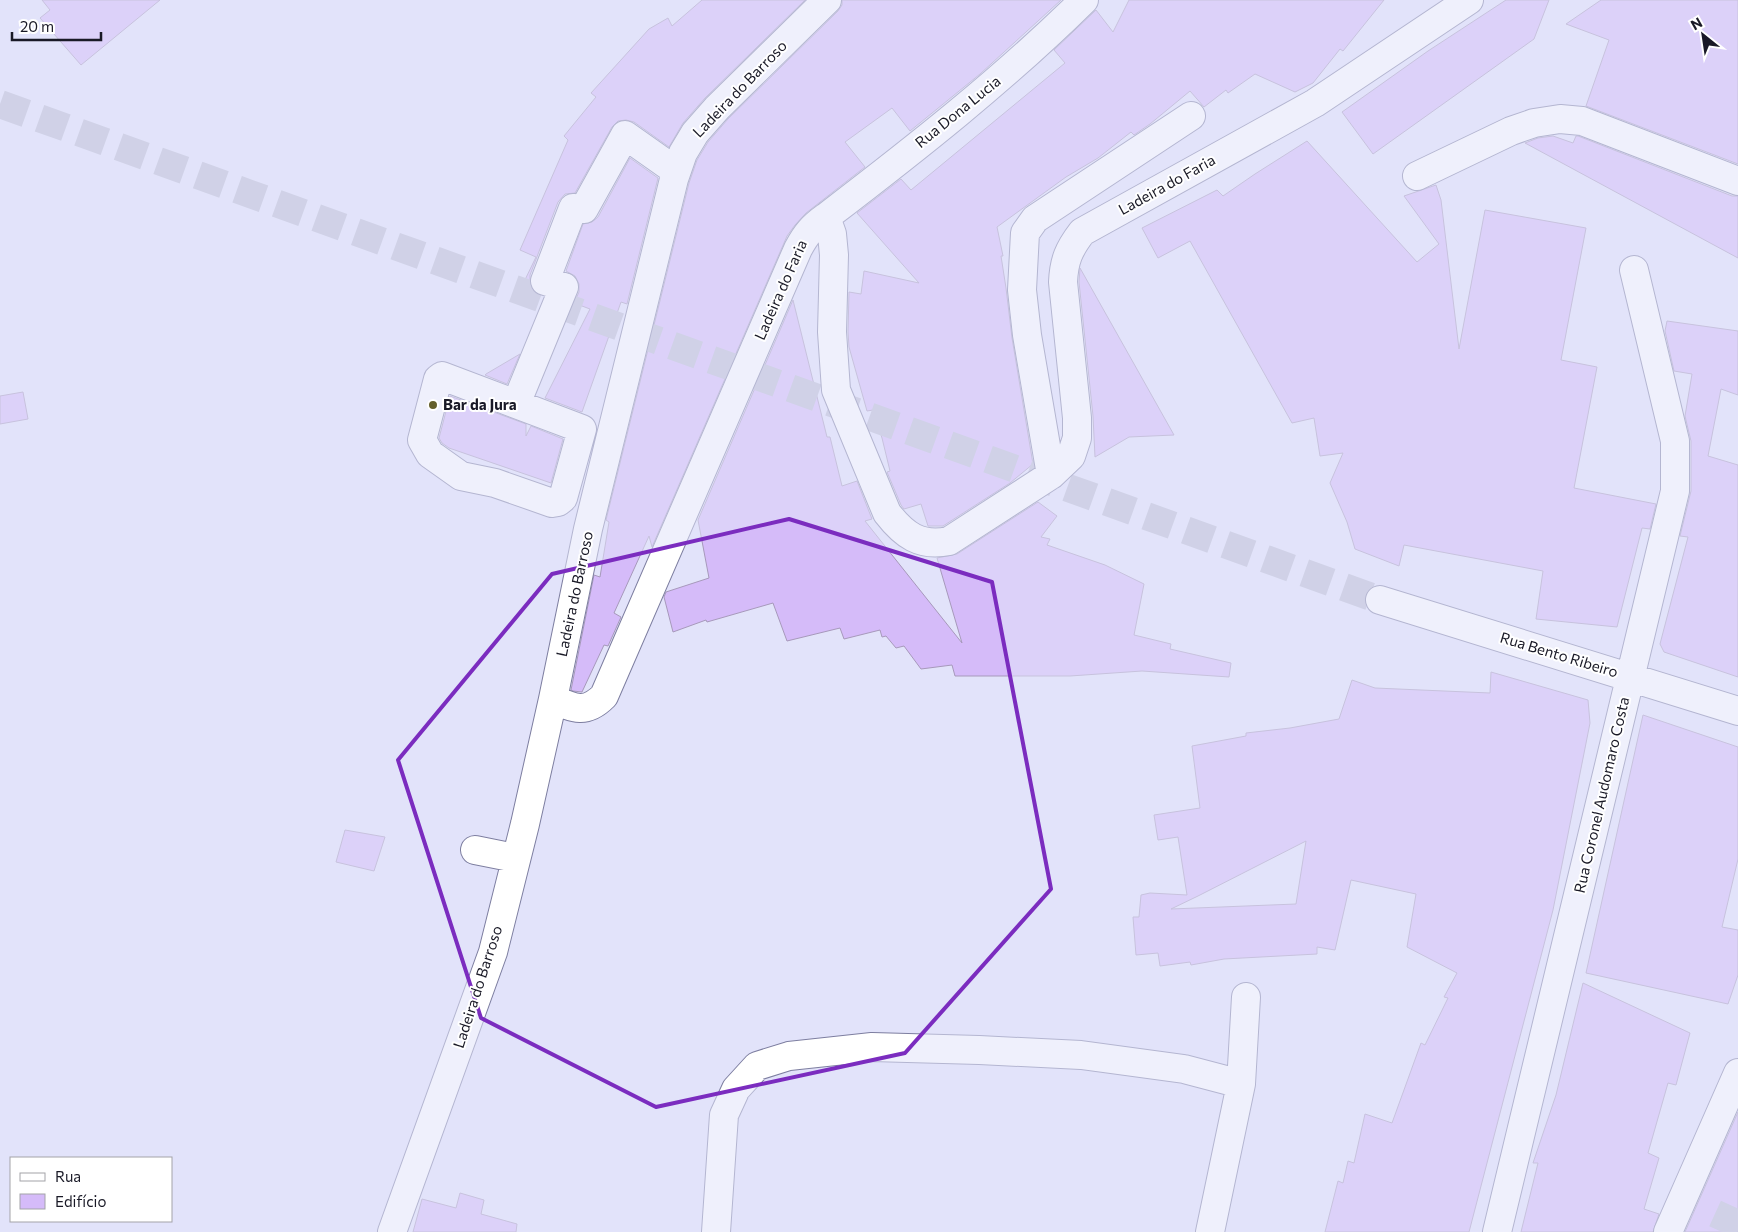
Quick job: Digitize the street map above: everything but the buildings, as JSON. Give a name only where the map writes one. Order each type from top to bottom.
[{"type":"street","name":"Ladeira do Barroso","points":[[392,1232],[493,952],[554,699],[588,529],[676,171],[683,153],[701,127],[827,0]]},
{"type":"street","name":"Rua Dona Lucia","points":[[826,217],[1005,74],[1084,0]]},
{"type":"street","name":"Ladeira do Faria","points":[[554,699],[571,707],[583,708],[594,706],[604,696],[798,249],[806,233],[826,217],[832,234],[834,254],[832,332],[836,390],[887,513],[899,529],[918,540],[938,543],[949,541],[1051,475],[1071,456],[1077,438],[1077,418],[1063,282],[1064,266],[1071,247],[1082,232],[1315,103],[1469,0]]},
{"type":"street","points":[[1051,475],[1027,335],[1022,290],[1025,233],[1035,219],[1191,116]]},
{"type":"street","points":[[1417,176],[1511,132],[1534,123],[1560,119],[1582,121],[1738,181]]},
{"type":"street","points":[[516,404],[564,287],[545,281],[573,208],[584,209],[626,134],[676,171]]},
{"type":"street","name":"Rua Coronel Audomaro Costa","points":[[1497,1232],[1676,491],[1675,441],[1634,270]]},
{"type":"street","points":[[442,376],[516,404],[582,429],[563,498],[558,502],[552,503],[495,483],[461,476],[430,454],[422,440],[438,380],[442,376]]},
{"type":"street","name":"Rua Bento Ribeiro","points":[[1380,600],[1738,711]]},
{"type":"street","points":[[475,850],[515,858]]},
{"type":"street","points":[[1210,1232],[1241,1084],[1246,997]]},
{"type":"street","points":[[716,1232],[724,1115],[736,1089],[757,1066],[789,1056],[872,1047],[1081,1055],[1184,1069],[1241,1084]]},
{"type":"street","points":[[1668,1232],[1738,1073]]},
{"type":"highlighted area","points":[[789,519],[992,582],[1051,889],[905,1053],[656,1107],[481,1018],[398,760],[552,574]]},
{"type":"tunnel","points":[[0,104],[1380,600]]},
{"type":"tunnel","points":[[1722,1232],[1738,1197]]},
{"type":"place","name":"Bar da Jura","points":[[433,405]]}]
